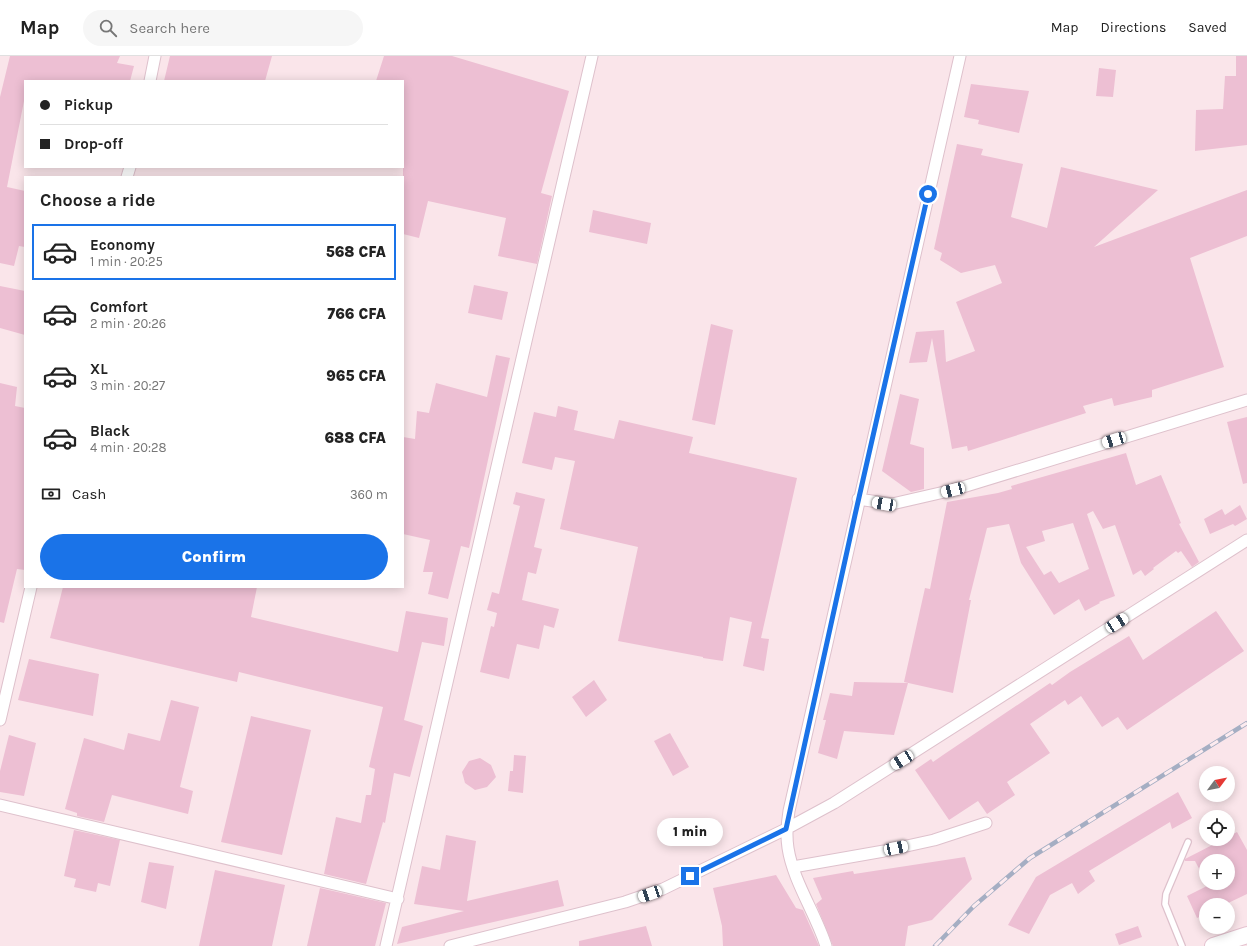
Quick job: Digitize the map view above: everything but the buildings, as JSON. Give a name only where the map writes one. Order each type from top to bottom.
[{"type":"main road","points":[[1213,946],[1247,936]]},
{"type":"street","points":[[150,80],[155,56]]},
{"type":"street","points":[[386,946],[592,56]]},
{"type":"street","points":[[826,946],[793,867],[788,849],[786,829],[858,499],[960,56]]},
{"type":"street","points":[[858,499],[892,504],[953,490],[1247,400]]},
{"type":"street","points":[[450,946],[625,902],[655,892],[786,829],[834,803],[1247,540]]},
{"type":"street","points":[[0,720],[31,588]]},
{"type":"street","points":[[0,805],[398,899]]},
{"type":"street","points":[[793,867],[920,843],[986,823]]},
{"type":"lane","points":[[1182,946],[1165,904],[1166,894],[1188,842]]},
{"type":"railway","points":[[935,946],[974,906],[1030,858],[1247,723]]},
{"type":"route","points":[[690,876],[786,829],[928,194]]}]
